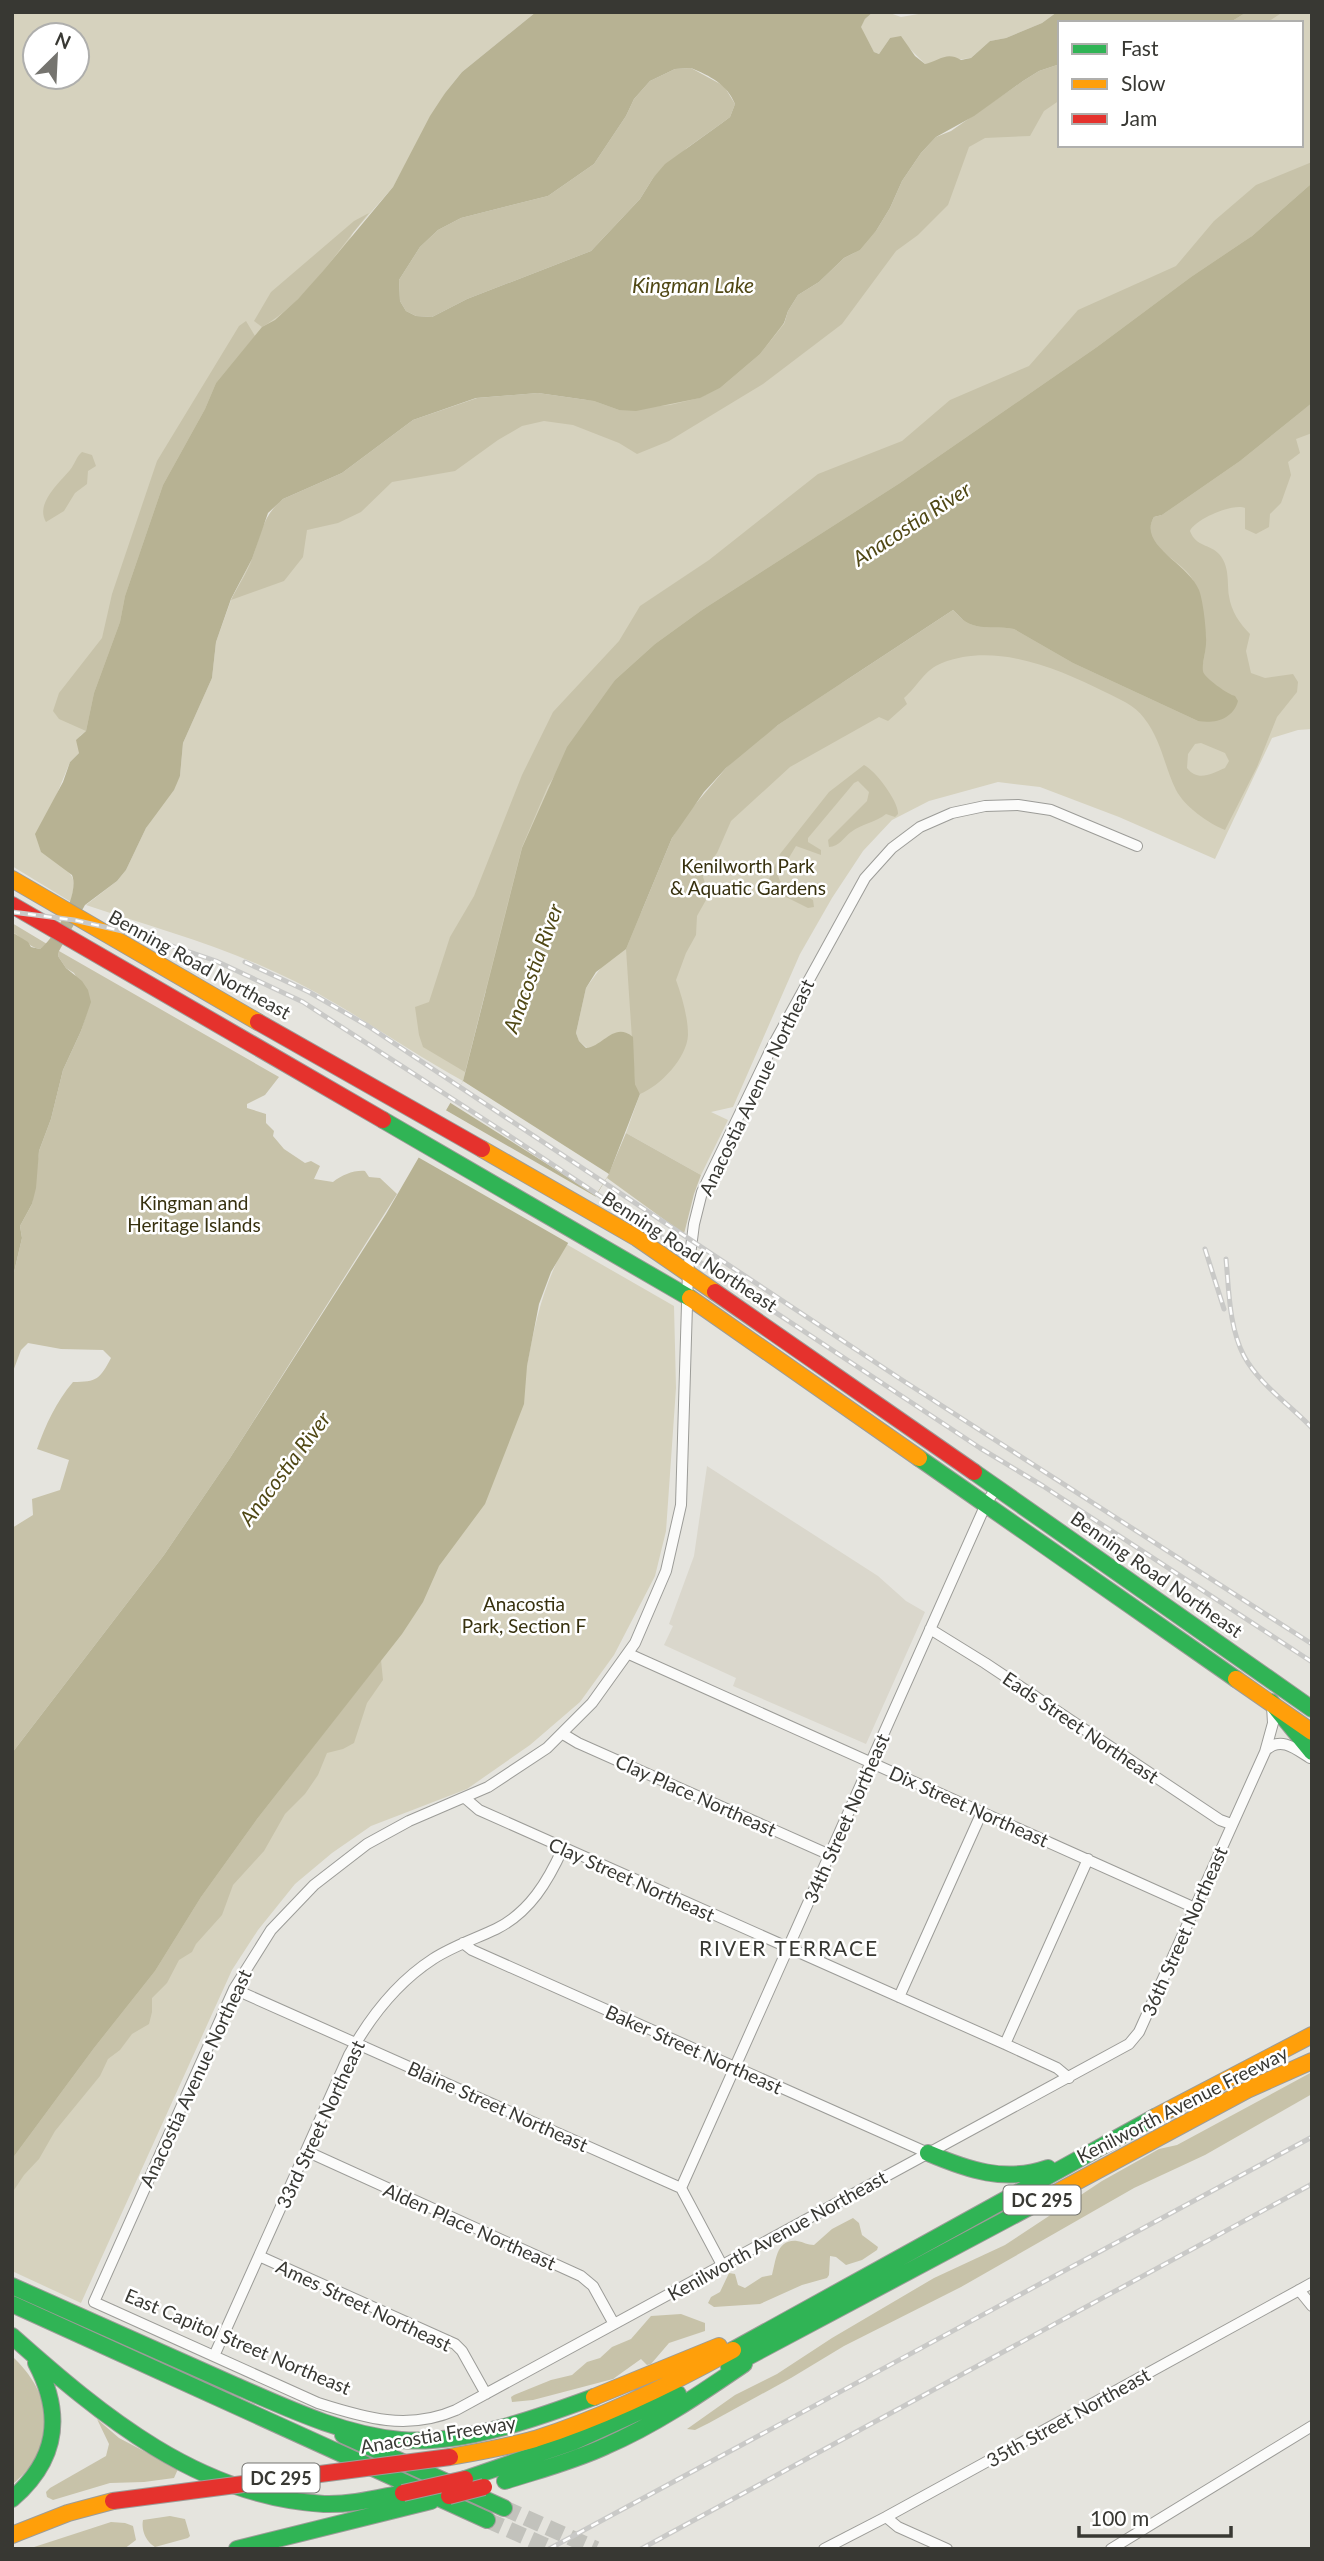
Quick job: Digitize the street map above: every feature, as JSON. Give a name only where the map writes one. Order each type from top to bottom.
[{"type":"main road","name":"Benning Road Northeast","points":[[12,879],[638,1238],[1312,1709]]},
{"type":"main road","name":"Benning Road Northeast","points":[[12,905],[687,1296],[1312,1732]]},
{"type":"main road","points":[[1272,1681],[1312,1701]]},
{"type":"main road","points":[[1271,1702],[1312,1752]]},
{"type":"main road","points":[[1246,2069],[1312,2029]]},
{"type":"main road","name":"Kenilworth Avenue Freeway","points":[[844,2288],[1104,2144],[1312,2035]]},
{"type":"main road","name":"Kenilworth Avenue Freeway","points":[[775,2343],[1247,2090],[1312,2061]]},
{"type":"main road","points":[[928,2153],[967,2169],[1006,2176],[1037,2173],[1104,2144]]},
{"type":"main road","name":"East Capitol Street Northeast","points":[[12,2286],[504,2508]]},
{"type":"main road","points":[[234,2385],[303,2414],[370,2436],[403,2440],[438,2439],[477,2433],[552,2413],[630,2385],[844,2288]]},
{"type":"main road","name":"Anacostia Freeway","points":[[12,2535],[68,2513],[113,2501],[450,2457],[547,2435],[639,2398],[692,2373],[844,2288]]},
{"type":"main road","points":[[12,2304],[487,2519]]},
{"type":"main road","points":[[18,2341],[130,2435],[171,2459],[225,2483],[285,2501],[327,2504],[360,2502],[403,2493],[465,2479],[529,2459],[601,2432],[775,2343]]},
{"type":"main road","points":[[12,2499],[27,2487],[43,2466],[54,2430],[54,2410],[47,2384],[40,2369],[18,2341]]},
{"type":"main road","name":"DC 295","points":[[237,2549],[484,2487],[588,2454],[617,2441],[710,2387],[775,2343]]},
{"type":"street","name":"Anacostia Avenue Northeast","points":[[94,2302],[234,1989],[271,1930],[335,1867],[388,1832],[465,1798],[522,1767],[563,1734],[600,1694],[629,1654],[662,1585],[679,1515],[683,1477],[688,1271],[694,1224],[704,1185],[771,1049],[858,888],[887,852],[913,832],[936,819],[969,808],[1002,804],[1051,810],[1137,846]]},
{"type":"street","name":"34th Street Northeast","points":[[681,2188],[986,1504],[996,1488]]},
{"type":"street","name":"Eads Street Northeast","points":[[930,1629],[1220,1820],[1231,1824]]},
{"type":"street","name":"Dix Street Northeast","points":[[629,1654],[1195,1908]]},
{"type":"street","name":"36th Street Northeast","points":[[1069,2078],[1126,2047],[1137,2036],[1265,1752],[1273,1723],[1271,1702]]},
{"type":"street","name":"Clay Place Northeast","points":[[563,1734],[830,1855]]},
{"type":"street","points":[[1265,1752],[1273,1744],[1280,1743],[1312,1759]]},
{"type":"street","name":"Clay Street Northeast","points":[[465,1798],[479,1810],[1005,2044],[1057,2068],[1069,2078]]},
{"type":"street","points":[[899,1997],[982,1812]]},
{"type":"street","name":"33rd Street Northeast","points":[[214,2356],[356,2043],[380,2007],[397,1988],[434,1958],[507,1923],[528,1905],[551,1875],[563,1847]]},
{"type":"street","points":[[1005,2044],[1088,1859]]},
{"type":"street","name":"Baker Street Northeast","points":[[463,1943],[472,1950],[928,2153]]},
{"type":"street","name":"Blaine Street Northeast","points":[[234,1989],[681,2188]]},
{"type":"street","name":"Kenilworth Avenue Northeast","points":[[486,2393],[1069,2078]]},
{"type":"street","name":"Alden Place Northeast","points":[[306,2151],[581,2276],[593,2287],[614,2324]]},
{"type":"street","points":[[681,2188],[722,2265]]},
{"type":"street","name":"Ames Street Northeast","points":[[259,2256],[455,2344],[462,2351],[486,2393]]},
{"type":"street","name":"35th Street Northeast","points":[[824,2549],[1312,2283]]},
{"type":"street","points":[[1299,2290],[1312,2306]]},
{"type":"street","name":"East Capitol Street Northeast","points":[[94,2302],[318,2403],[379,2419],[413,2422],[428,2420],[456,2410],[486,2393]]},
{"type":"street","points":[[1111,2549],[1312,2426]]},
{"type":"street","points":[[886,2517],[898,2527],[947,2549]]},
{"type":"shaded area","points":[[707,1466],[878,1576],[906,1601],[925,1612],[866,1744],[733,1686],[736,1678],[664,1645],[673,1626],[669,1624],[694,1556]]},
{"type":"green space","points":[[12,12],[536,12],[462,72],[445,93],[393,187],[353,233],[86,731],[80,736],[79,753],[70,762],[52,806],[66,870],[73,881],[71,902],[12,866]]},
{"type":"green space","points":[[873,12],[887,12],[901,17],[930,12],[1057,12],[1042,23],[1006,38],[990,41],[971,58],[925,64],[905,44],[890,38],[879,54],[874,52],[860,27]]},
{"type":"green space","points":[[1247,12],[1312,12],[1312,183],[1252,236],[485,992],[463,1081],[345,1009],[273,971],[204,943],[86,905],[117,881],[126,870],[146,828],[180,776],[183,743],[212,678],[216,642],[231,600],[252,559],[262,525],[784,324],[876,231],[1058,66],[1058,147],[1303,147],[1303,21],[1232,21]]},
{"type":"green space","points":[[1247,12],[1283,12],[1269,21],[1232,21]]},
{"type":"green space","points":[[1058,65],[1058,101],[1044,111],[1030,136],[985,138],[969,147],[948,205],[918,235],[896,251],[842,324],[763,384],[669,441],[637,454],[619,443],[573,425],[544,421],[522,426],[455,471],[392,482],[361,512],[338,523],[307,530],[303,557],[284,581],[231,600],[250,564],[266,519],[276,505],[283,499],[342,473],[413,420],[477,398],[538,393],[594,401],[619,410],[670,405],[699,398],[720,388],[760,354],[784,324],[798,295],[819,282],[844,258],[860,250],[890,208],[902,181],[936,137],[951,131],[1039,71]]},
{"type":"green space","points":[[691,68],[724,86],[735,104],[730,117],[687,148],[653,178],[640,199],[591,251],[467,299],[432,317],[416,316],[406,311],[400,301],[399,280],[420,247],[438,230],[461,218],[548,196],[594,164],[634,99],[650,81],[675,69]]},
{"type":"green space","points":[[1312,162],[1312,183],[1252,236],[900,483],[702,610],[655,644],[615,680],[548,786],[522,847],[465,1072],[423,1047],[415,1007],[429,1002],[450,937],[474,896],[522,775],[553,712],[619,641],[640,606],[709,560],[818,474],[902,441],[950,400],[1029,366],[1078,310],[1176,266],[1214,221],[1256,185]]},
{"type":"green space","points":[[369,213],[320,275],[293,304],[262,327],[254,321],[271,292],[354,221]]},
{"type":"green space","points":[[246,321],[255,336],[216,383],[205,409],[163,485],[125,596],[120,622],[94,693],[86,731],[59,719],[53,711],[59,693],[102,638],[112,594],[157,461],[239,326]]},
{"type":"green space","name":"Kenilworth Park & Aquatic Gardens","points":[[1312,403],[1312,729],[1272,738],[1215,859],[1119,817],[1040,787],[998,782],[929,801],[892,820],[863,851],[832,898],[800,954],[733,1107],[711,1112],[728,1120],[701,1175],[626,1133],[640,1094],[579,1041],[576,1033],[586,988],[778,725],[834,687],[1162,515]]},
{"type":"green space","points":[[1312,403],[1312,433],[1296,439],[1300,453],[1288,462],[1291,475],[1281,503],[1270,514],[1269,527],[1256,534],[1245,529],[1245,508],[1239,507],[1206,517],[1190,531],[1199,543],[1215,551],[1223,559],[1232,607],[1239,622],[1250,634],[1246,651],[1251,673],[1265,678],[1293,674],[1298,682],[1297,692],[1277,717],[1257,767],[1225,830],[1198,814],[1180,796],[1150,727],[1136,709],[1126,703],[1067,674],[1025,661],[983,655],[942,663],[926,674],[904,698],[907,704],[888,721],[879,717],[790,767],[731,821],[717,853],[705,869],[703,877],[708,892],[706,900],[697,916],[696,935],[676,980],[687,1021],[688,1035],[683,1053],[664,1078],[640,1094],[635,1084],[626,949],[672,838],[687,814],[726,768],[778,725],[953,610],[972,625],[1014,629],[1073,663],[1198,721],[1230,695],[1209,681],[1203,673],[1206,639],[1193,580],[1156,544],[1150,527],[1154,517],[1162,515],[1240,461]],"holes":[[[1201,743],[1225,753],[1229,761],[1225,768],[1205,776],[1196,775],[1187,768],[1188,754],[1195,744]]]},
{"type":"green space","points":[[82,452],[92,455],[96,466],[88,471],[87,484],[75,493],[64,511],[46,522],[43,515],[46,501]]},
{"type":"green space","points":[[864,765],[886,787],[895,802],[898,814],[895,817],[886,814],[855,829],[839,844],[829,847],[828,840],[867,801],[869,792],[858,781],[854,783],[808,838],[808,842],[821,850],[821,855],[796,846],[778,876],[780,881],[813,900],[814,907],[808,908],[768,888],[766,886],[780,854],[829,792]]},
{"type":"green space","points":[[12,923],[47,944],[40,949],[32,946],[12,932]]},
{"type":"green space","name":"Kingman and Heritage Islands","points":[[59,951],[279,1077],[265,1095],[247,1104],[247,1108],[266,1114],[266,1123],[284,1149],[305,1163],[311,1161],[320,1166],[314,1179],[333,1182],[348,1174],[365,1171],[369,1177],[380,1178],[397,1194],[230,1458],[164,1555],[12,1753],[12,1528],[33,1515],[32,1499],[60,1490],[69,1460],[37,1449],[57,1405],[73,1382],[97,1378],[111,1358],[103,1350],[61,1349],[28,1343],[21,1350],[12,1374],[12,1281],[22,1238],[20,1226],[32,1204],[39,1151],[51,1119],[63,1070],[81,1031],[90,1002],[74,973],[66,968],[58,956]]},
{"type":"green space","points":[[626,1133],[701,1175],[684,1234],[607,1178]]},
{"type":"green space","name":"Anacostia Park, Section F","points":[[566,1244],[674,1306],[676,1388],[666,1531],[655,1576],[614,1655],[580,1702],[530,1745],[467,1789],[371,1826],[332,1853],[295,1884],[258,1930],[232,1970],[81,2303],[12,2271],[12,1996],[527,1365],[541,1303],[551,1274]]},
{"type":"green space","points":[[381,1660],[383,1680],[367,1703],[354,1743],[327,1753],[318,1775],[305,1794],[285,1814],[264,1851],[233,1885],[222,1915],[192,1952],[179,1960],[167,1983],[152,1998],[149,2024],[132,2034],[120,2050],[108,2059],[100,2076],[55,2131],[39,2159],[12,2193],[12,2159],[155,1971],[201,1897],[257,1819]]},
{"type":"green space","points":[[1312,2072],[1312,2094],[1205,2155],[1134,2188],[961,2287],[844,2346],[709,2423],[695,2430],[687,2429],[735,2395],[777,2374],[934,2278],[1005,2245],[1102,2181],[1159,2149],[1177,2145]]},
{"type":"green space","points":[[853,2218],[859,2223],[862,2235],[878,2247],[862,2260],[846,2265],[830,2256],[827,2278],[802,2285],[760,2304],[714,2307],[708,2303],[711,2297],[720,2292],[729,2273],[735,2274],[738,2285],[745,2288],[762,2277],[772,2275],[778,2252],[785,2244],[797,2241],[814,2245],[832,2229]]},
{"type":"green space","points":[[681,2314],[705,2323],[705,2331],[669,2343],[651,2364],[647,2365],[641,2359],[613,2379],[533,2400],[512,2402],[511,2397],[514,2395],[551,2380],[572,2375],[587,2362],[600,2358],[612,2347],[631,2339],[651,2316]]},
{"type":"green space","points":[[12,2356],[37,2387],[46,2425],[38,2456],[12,2485]]},
{"type":"green space","points":[[97,2419],[119,2438],[178,2469],[174,2478],[110,2483],[53,2500],[47,2497],[46,2492],[50,2488],[106,2456],[109,2444]]},
{"type":"green space","points":[[170,2516],[185,2519],[190,2536],[155,2547],[145,2535],[143,2520]]},
{"type":"green space","points":[[111,2522],[133,2526],[136,2540],[124,2549],[28,2549]]},
{"type":"water","name":"Kingman Lake","points":[[536,12],[873,12],[861,27],[874,52],[879,54],[890,38],[901,36],[915,56],[925,64],[951,56],[961,60],[971,58],[990,41],[1006,38],[1042,23],[1057,12],[1247,12],[1232,21],[1058,21],[1058,65],[1039,71],[974,116],[936,137],[902,181],[876,231],[860,250],[844,258],[819,282],[798,295],[784,323],[760,354],[720,388],[700,398],[636,411],[619,410],[594,401],[538,393],[476,398],[413,420],[342,473],[283,499],[268,513],[252,559],[231,599],[216,642],[212,678],[183,743],[180,776],[174,790],[146,828],[126,870],[117,881],[85,905],[59,951],[58,956],[66,968],[82,981],[88,990],[91,1002],[63,1070],[51,1119],[39,1151],[36,1188],[32,1204],[20,1226],[22,1238],[12,1281],[12,932],[31,947],[40,949],[65,915],[74,883],[72,875],[41,852],[35,834],[63,782],[70,762],[79,753],[76,740],[86,731],[94,693],[120,622],[125,596],[163,485],[205,409],[216,383],[262,327],[275,320],[298,299],[393,187],[445,93],[462,72]],"holes":[[[691,68],[717,82],[732,97],[735,104],[730,117],[665,164],[640,199],[591,251],[467,299],[432,317],[416,316],[406,311],[400,301],[399,280],[420,247],[438,230],[461,218],[548,196],[594,164],[634,99],[650,81],[675,69]]]},
{"type":"water","name":"Anacostia River","points":[[1312,183],[1312,403],[1240,461],[1162,515],[1154,517],[1151,527],[1152,536],[1158,545],[1185,571],[1199,590],[1206,632],[1203,671],[1227,693],[1235,696],[1238,701],[1236,707],[1222,719],[1198,721],[1073,663],[1014,629],[972,625],[953,610],[778,725],[726,768],[704,792],[672,838],[626,949],[596,972],[586,988],[576,1033],[579,1041],[586,1048],[615,1033],[626,1033],[633,1037],[635,1084],[640,1094],[609,1174],[551,1272],[539,1304],[527,1366],[524,1404],[485,1504],[439,1566],[423,1602],[402,1634],[257,1819],[201,1897],[155,1971],[12,2159],[12,1753],[164,1555],[230,1458],[386,1214],[463,1081],[522,848],[567,747],[615,680],[655,644],[702,610],[900,483],[1097,347],[1191,277],[1252,236]]},
{"type":"pier","points":[[463,1081],[609,1174],[596,1195],[449,1102]]},
{"type":"pier","points":[[442,1108],[598,1198],[570,1244],[416,1156]]},
{"type":"tunnel","points":[[504,2508],[596,2549]]},
{"type":"tunnel","points":[[487,2520],[553,2549]]},
{"type":"railway","points":[[12,912],[74,920],[140,935],[216,961],[303,1002],[980,1448],[1043,1486],[1312,1662]]},
{"type":"railway","points":[[245,962],[309,992],[368,1026],[902,1380],[1312,1644]]},
{"type":"railway","points":[[1205,1249],[1224,1309]]},
{"type":"railway","points":[[1226,1259],[1235,1333],[1244,1356],[1266,1385],[1312,1428]]},
{"type":"railway","points":[[549,2549],[1312,2137]]},
{"type":"railway","points":[[641,2549],[1312,2184]]},
{"type":"traffic: fast","points":[[383,1120],[690,1298]]},
{"type":"traffic: fast","points":[[919,1458],[1236,1679]]},
{"type":"traffic: fast","points":[[974,1472],[1312,1709]]},
{"type":"traffic: fast","points":[[1271,1702],[1312,1752]]},
{"type":"traffic: fast","points":[[733,2350],[1155,2117]]},
{"type":"traffic: fast","points":[[928,2153],[972,2169],[1002,2174],[1048,2168]]},
{"type":"traffic: fast","points":[[729,2367],[1037,2203]]},
{"type":"traffic: fast","points":[[12,2286],[243,2389]]},
{"type":"traffic: fast","points":[[12,2304],[487,2520]]},
{"type":"traffic: fast","points":[[12,2336],[117,2422],[194,2469],[235,2486],[278,2498],[324,2504],[354,2502],[403,2493]]},
{"type":"traffic: fast","points":[[12,2499],[39,2469],[51,2436],[53,2419],[50,2401],[36,2363]]},
{"type":"traffic: fast","points":[[505,2481],[582,2456],[624,2438],[677,2408],[744,2364]]},
{"type":"traffic: fast","points":[[234,2385],[295,2411],[358,2433],[401,2440],[474,2434],[524,2421],[594,2397]]},
{"type":"traffic: fast","points":[[465,2479],[573,2442],[678,2394]]},
{"type":"traffic: fast","points":[[343,2435],[504,2508]]},
{"type":"traffic: fast","points":[[237,2549],[431,2501]]},
{"type":"traffic: slow","points":[[12,879],[258,1022]]},
{"type":"traffic: slow","points":[[482,1149],[637,1238],[715,1292]]},
{"type":"traffic: slow","points":[[690,1298],[919,1458]]},
{"type":"traffic: slow","points":[[1236,1679],[1312,1732]]},
{"type":"traffic: slow","points":[[1155,2117],[1312,2035]]},
{"type":"traffic: slow","points":[[1037,2203],[1247,2090],[1312,2061]]},
{"type":"traffic: slow","points":[[594,2397],[719,2346]]},
{"type":"traffic: slow","points":[[450,2457],[524,2442],[586,2421],[661,2388],[733,2350]]},
{"type":"traffic: slow","points":[[12,2535],[68,2513],[113,2501]]},
{"type":"traffic: jam","points":[[12,905],[383,1120]]},
{"type":"traffic: jam","points":[[258,1022],[482,1149]]},
{"type":"traffic: jam","points":[[715,1292],[974,1472]]},
{"type":"traffic: jam","points":[[113,2501],[450,2457]]},
{"type":"traffic: jam","points":[[403,2493],[465,2479]]},
{"type":"traffic: jam","points":[[449,2496],[484,2487]]},
{"type":"district","name":"RIVER TERRACE","points":[[789,1947]]}]
